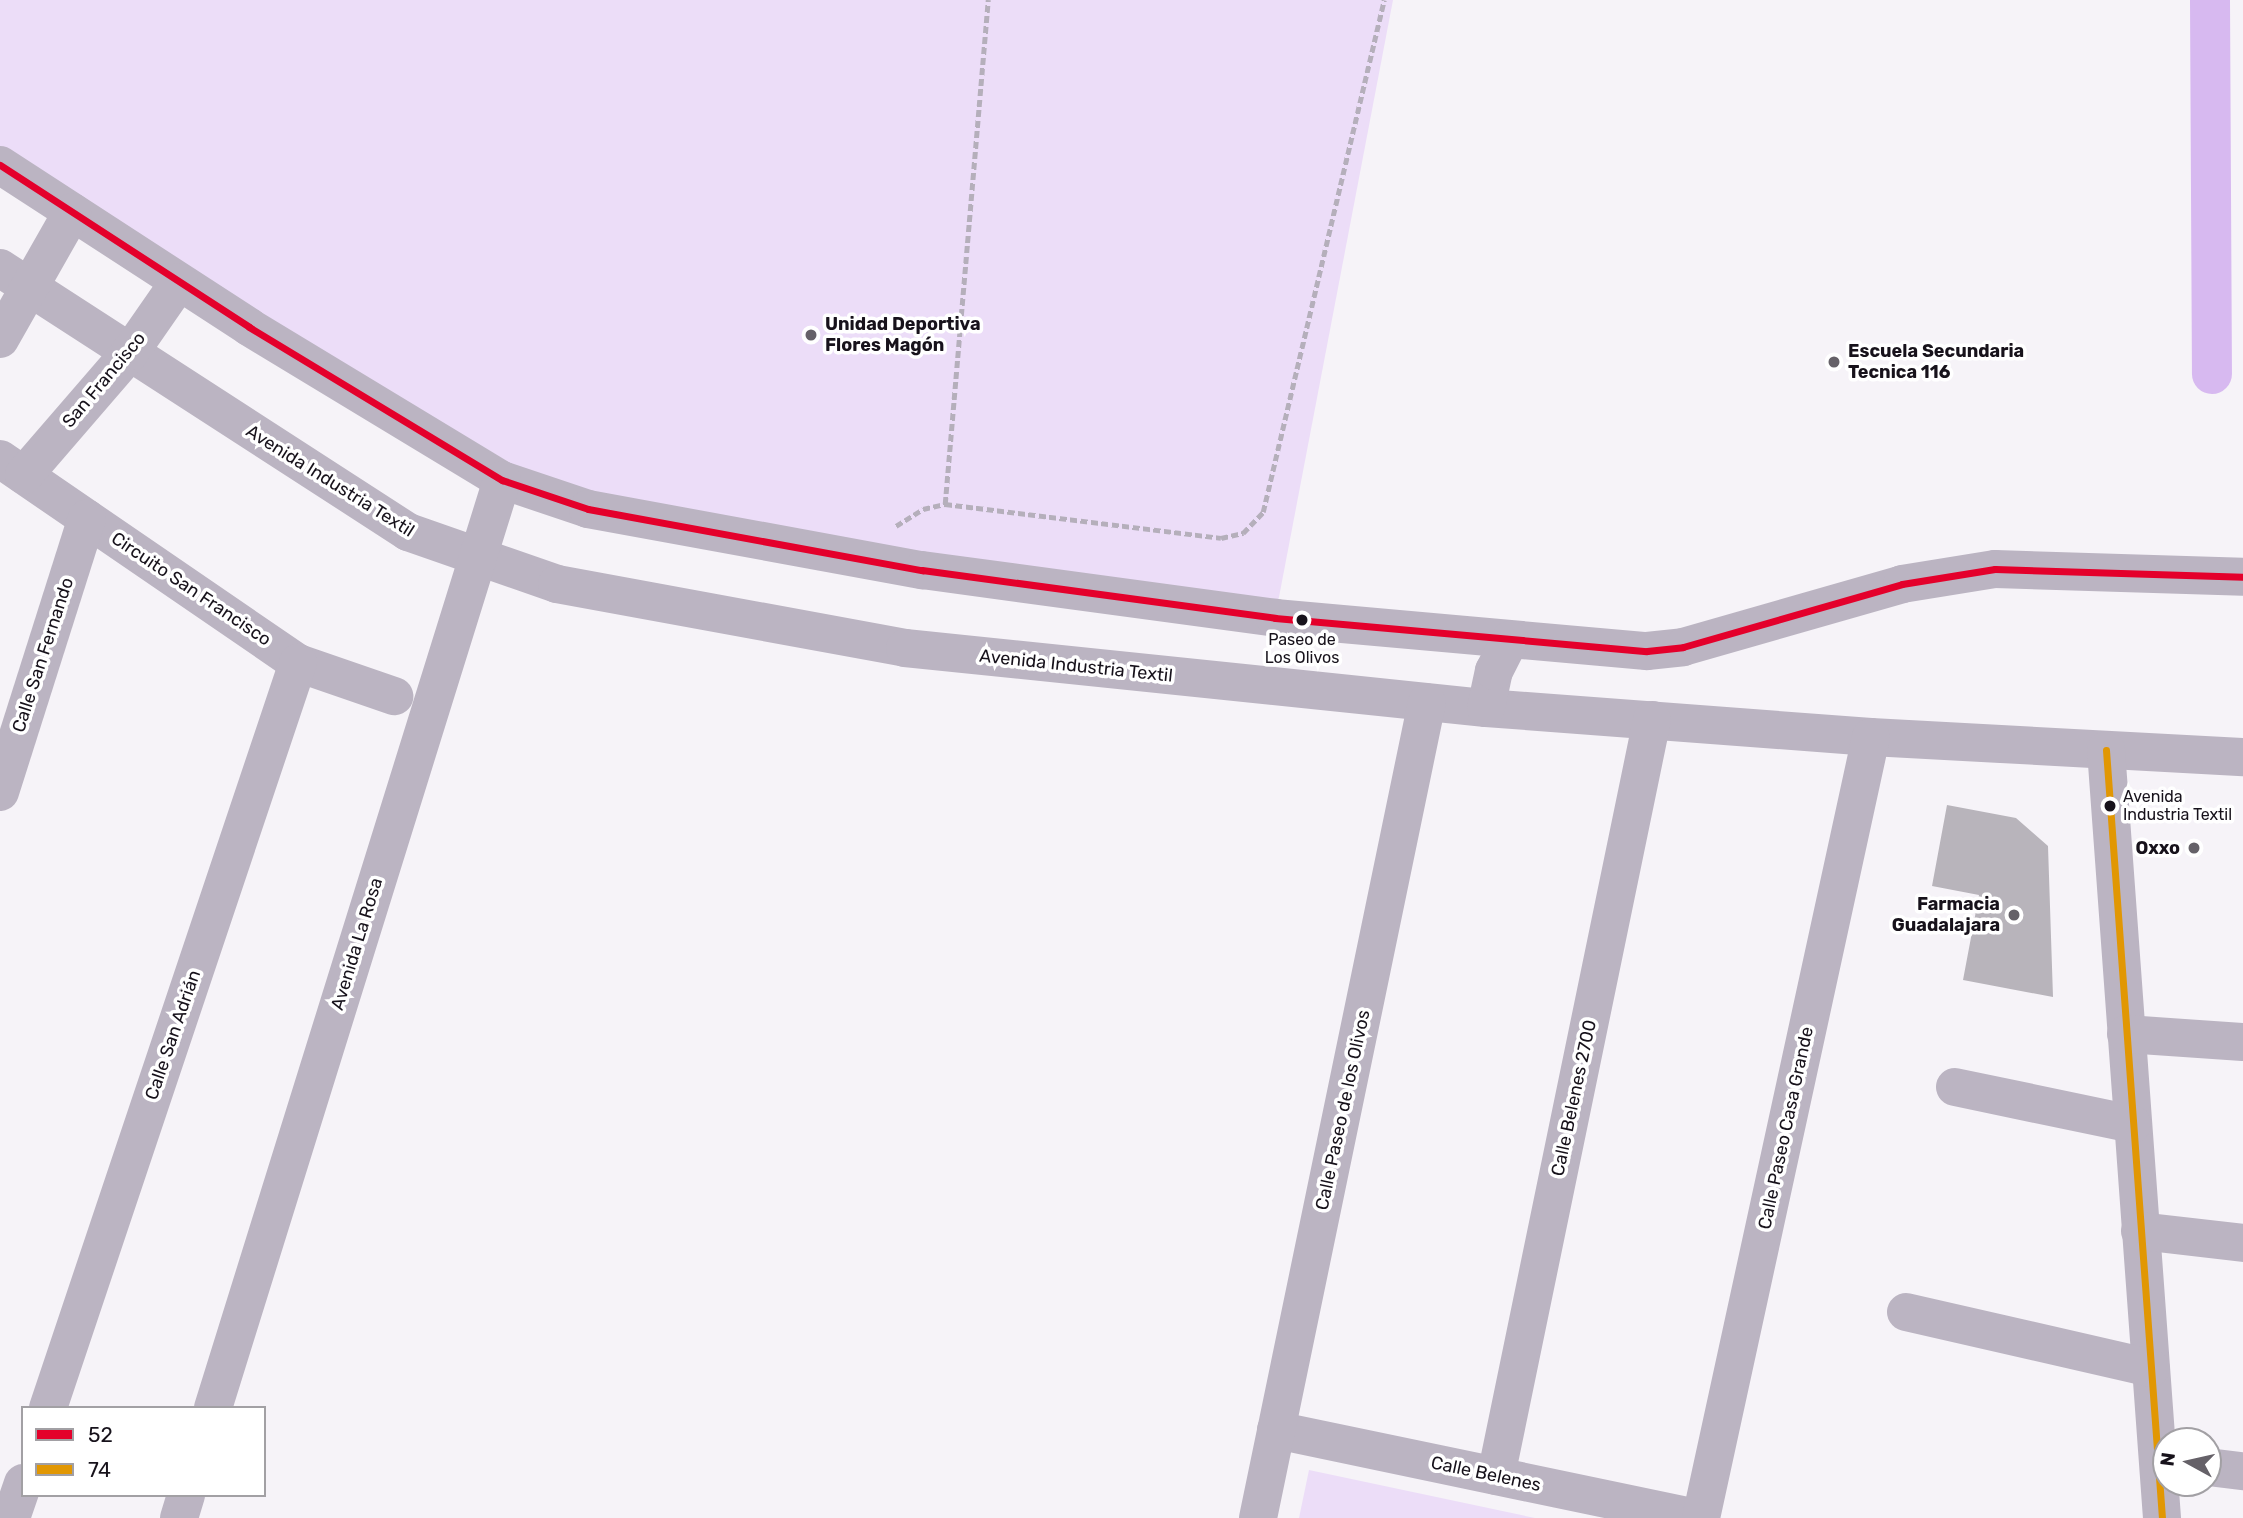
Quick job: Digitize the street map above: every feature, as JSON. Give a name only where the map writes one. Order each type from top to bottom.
[{"type":"street","points":[[0,165],[179,282],[502,480],[587,509],[882,563],[1275,618],[1647,651],[1683,648],[1902,584],[1995,569],[2243,577]]},
{"type":"street","points":[[0,339],[13,276],[72,212]]},
{"type":"street","name":"Avenida Industria Textil","points":[[13,276],[131,351],[338,490],[408,532],[475,559],[557,584],[905,648],[1427,702],[1871,737],[2243,757]]},
{"type":"street","name":"San Francisco","points":[[12,467],[131,351],[179,282]]},
{"type":"street","name":"Circuito San Francisco","points":[[12,467],[298,663],[394,696]]},
{"type":"street","name":"Avenida La Rosa","points":[[214,1406],[475,559],[502,480]]},
{"type":"street","name":"Calle San Fernando","points":[[0,792],[87,518]]},
{"type":"street","points":[[1486,708],[1494,671],[1510,640]]},
{"type":"street","name":"Calle San Adrián","points":[[49,1406],[298,663]]},
{"type":"street","name":"Calle Paseo de los Olivos","points":[[1258,1518],[1427,702]]},
{"type":"street","name":"Calle Belenes 2700","points":[[1496,1476],[1652,720]]},
{"type":"street","name":"Calle Paseo Casa Grande","points":[[1701,1518],[1871,737]]},
{"type":"street","points":[[2106,750],[2140,1231],[2158,1427]]},
{"type":"street","points":[[2126,1034],[2243,1042]]},
{"type":"street","points":[[1955,1087],[2132,1124]]},
{"type":"street","points":[[2140,1231],[2243,1243]]},
{"type":"street","points":[[1906,1312],[2151,1368]]},
{"type":"street","name":"Calle Belenes","points":[[1276,1430],[1696,1518]]},
{"type":"street","points":[[2222,1469],[2243,1471]]},
{"type":"street","points":[[11,1518],[21,1489]]},
{"type":"street","points":[[179,1518],[185,1497]]},
{"type":"street","points":[[2162,1497],[2162,1518]]},
{"type":"path","points":[[945,504],[988,0]]},
{"type":"path","points":[[882,563],[897,524],[945,504],[1221,538],[1243,533],[1263,512],[1384,0]]},
{"type":"shaded area","name":"Unidad Deportiva Flores Magón","points":[[0,0],[1393,0],[1275,618],[588,509],[0,162]]},
{"type":"shaded area","points":[[1309,1470],[1535,1518],[1299,1518]]},
{"type":"building","name":"Farmacia Guadalajara","points":[[1947,805],[2016,818],[2048,846],[2053,997],[1963,980],[1979,895],[1932,886]]},
{"type":"waterway","points":[[2210,0],[2212,374]]},
{"type":"transit line","name":"52","points":[[0,165],[249,327],[502,480],[588,509],[922,570],[1275,618],[1647,651],[1683,647],[1902,584],[1995,569],[2243,577]]},
{"type":"transit line","name":"74","points":[[2106,750],[2162,1518]]},
{"type":"place","name":"Unidad Deportiva Flores Magón","points":[[811,335]]},
{"type":"place","name":"Escuela Secundaria Tecnica 116","points":[[1834,362]]},
{"type":"place","name":"Paseo de Los Olivos","points":[[1302,620]]},
{"type":"place","name":"Avenida Industria Textil","points":[[2110,806]]},
{"type":"place","name":"Oxxo","points":[[2194,848]]},
{"type":"place","name":"Farmacia Guadalajara","points":[[2014,915]]}]
